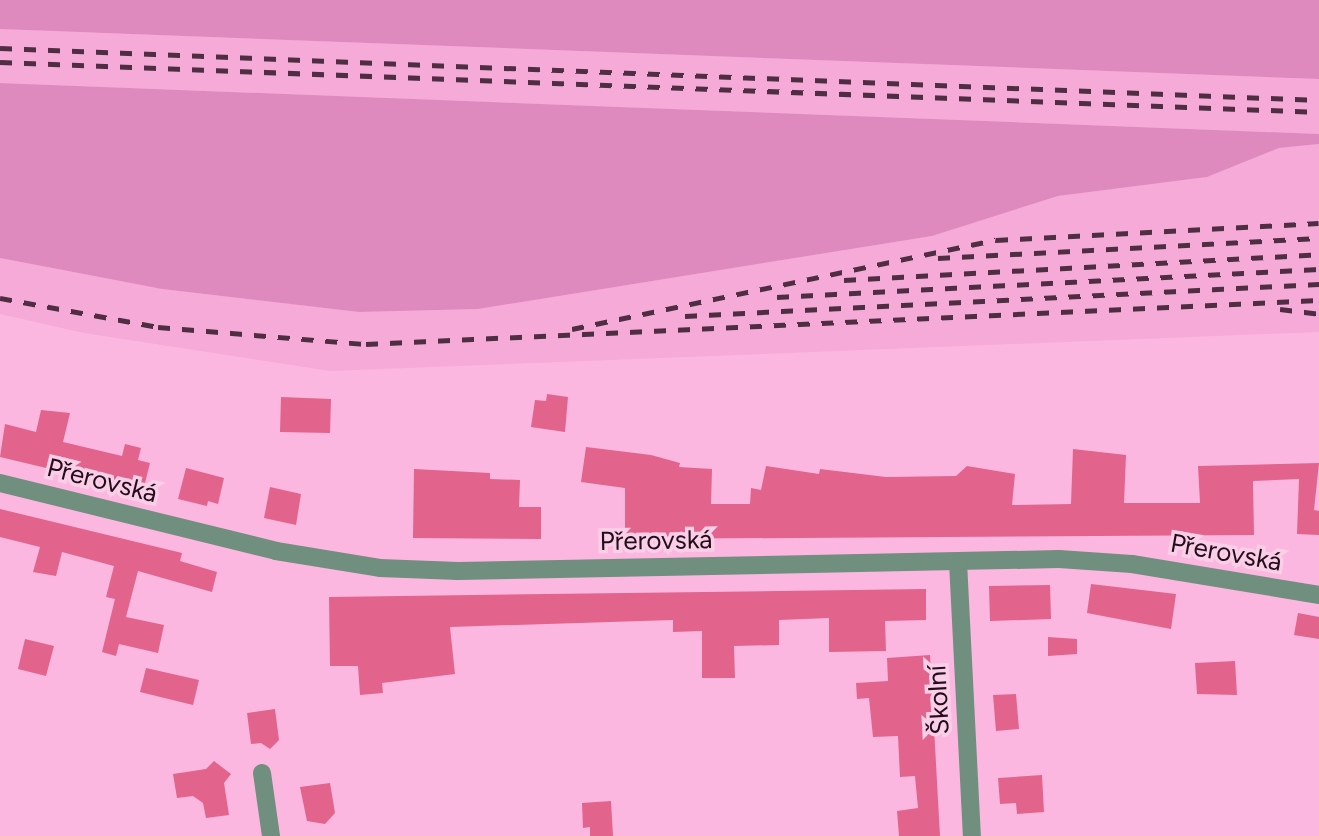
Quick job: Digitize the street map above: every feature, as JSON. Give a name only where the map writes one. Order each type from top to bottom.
[{"type":"street","name":"Přerovská","points":[[0,483],[276,551],[380,568],[458,571],[1108,562],[1319,595]]},
{"type":"street","name":"Školní","points":[[958,562],[972,836]]},
{"type":"street","points":[[262,774],[271,836]]},
{"type":"shaded area","points":[[0,0],[1319,0],[1319,79],[0,29]]},
{"type":"shaded area","points":[[0,29],[1319,79],[1319,134],[0,83]]},
{"type":"shaded area","points":[[0,83],[1319,134],[1319,144],[1279,148],[1207,177],[1058,196],[932,236],[478,309],[359,312],[162,289],[0,258]]},
{"type":"shaded area","points":[[1319,144],[1319,332],[330,371],[84,333],[0,314],[0,258],[162,289],[359,312],[478,309],[932,236],[1058,196],[1207,177],[1279,148]]},
{"type":"building","points":[[547,394],[568,397],[565,432],[531,427],[535,400],[546,401]]},
{"type":"building","points":[[281,397],[331,399],[330,433],[280,432]]},
{"type":"building","points":[[41,410],[70,413],[63,442],[122,456],[125,444],[141,448],[138,460],[150,463],[143,491],[0,457],[5,424],[36,432]]},
{"type":"building","points":[[586,447],[651,455],[680,463],[679,467],[712,469],[711,504],[750,504],[751,488],[761,490],[766,466],[819,474],[820,469],[886,477],[956,476],[967,466],[1015,474],[1012,505],[1071,504],[1073,449],[1126,455],[1124,503],[1200,503],[1198,466],[1319,463],[1314,510],[1319,511],[1319,535],[1297,534],[1299,479],[1253,481],[1254,535],[625,539],[625,488],[581,482]]},
{"type":"building","points":[[186,468],[224,478],[218,504],[208,501],[207,506],[178,499]]},
{"type":"building","points":[[414,469],[490,473],[490,479],[520,480],[519,507],[541,507],[541,539],[413,538]]},
{"type":"building","points":[[270,487],[301,494],[296,525],[264,518]]},
{"type":"building","points":[[0,509],[182,553],[180,561],[217,572],[212,592],[138,571],[126,617],[164,625],[158,653],[119,644],[116,656],[102,652],[115,599],[106,597],[114,566],[62,552],[56,576],[33,572],[40,547],[0,537]]},
{"type":"building","points":[[1091,584],[1176,594],[1171,629],[1087,613]]},
{"type":"building","points":[[1050,585],[1051,619],[990,621],[989,586]]},
{"type":"building","points":[[926,589],[926,620],[885,621],[886,651],[829,652],[829,618],[779,620],[779,645],[734,646],[735,678],[702,678],[702,631],[673,632],[673,620],[450,627],[455,674],[382,683],[383,693],[360,695],[358,666],[330,666],[329,597]]},
{"type":"building","points":[[1298,613],[1319,617],[1319,639],[1294,635]]},
{"type":"building","points":[[1048,637],[1077,639],[1077,654],[1048,656]]},
{"type":"building","points":[[25,639],[54,646],[46,676],[18,669]]},
{"type":"building","points":[[930,655],[940,836],[899,836],[897,811],[918,808],[915,776],[900,777],[898,736],[873,737],[869,698],[857,699],[856,683],[888,681],[887,658]]},
{"type":"building","points":[[1235,661],[1237,695],[1197,694],[1195,663]]},
{"type":"building","points":[[146,668],[199,680],[193,705],[140,692]]},
{"type":"building","points":[[1016,694],[1019,729],[996,731],[993,695]]},
{"type":"building","points":[[275,709],[279,740],[270,749],[261,743],[251,744],[247,713]]},
{"type":"building","points":[[214,761],[231,774],[224,783],[229,815],[206,818],[203,803],[193,796],[177,798],[173,774],[206,769]]},
{"type":"building","points":[[1042,775],[1044,812],[1017,814],[1016,803],[1000,804],[998,778]]},
{"type":"building","points":[[330,783],[335,813],[325,824],[307,821],[300,787]]},
{"type":"building","points":[[611,801],[613,836],[590,836],[590,827],[583,828],[582,803]]},
{"type":"railway","points":[[0,48],[1319,100]]},
{"type":"railway","points":[[0,62],[1319,112]]},
{"type":"railway","points":[[572,329],[996,240],[1319,223]]},
{"type":"railway","points":[[938,258],[1319,238]]},
{"type":"railway","points":[[844,280],[1319,254]]},
{"type":"railway","points":[[777,297],[1319,269]]},
{"type":"railway","points":[[685,316],[1319,284]]},
{"type":"railway","points":[[0,298],[158,327],[366,344],[1319,300]]},
{"type":"railway","points":[[1280,309],[1319,314]]}]
